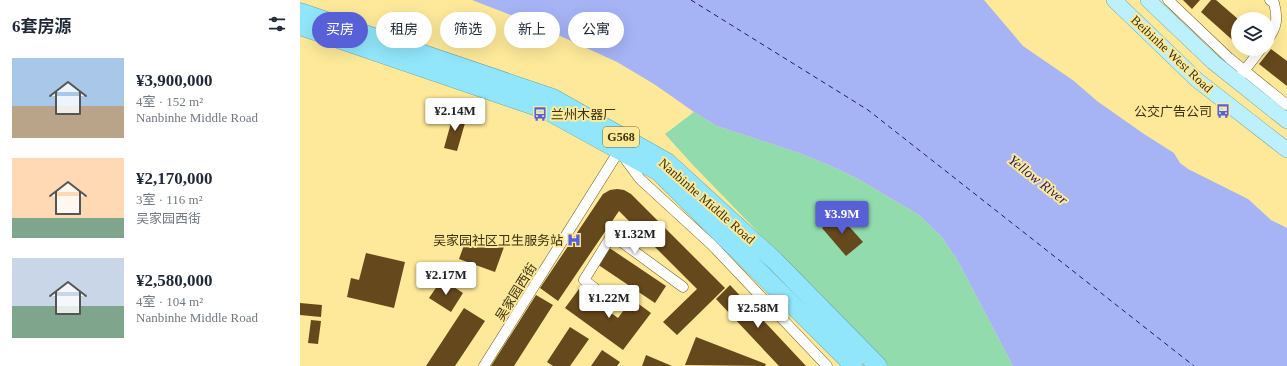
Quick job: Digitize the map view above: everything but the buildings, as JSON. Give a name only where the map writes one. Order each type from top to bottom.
[{"type":"highway","name":"Nanbinhe Middle Road","points":[[300,12],[552,98],[623,145],[659,172],[854,366]]},
{"type":"highway","name":"Nanbinhe Middle Road","points":[[300,26],[546,110],[623,145],[667,162],[775,261],[878,366]]},
{"type":"main road","name":"Beibinhe West Road","points":[[1114,0],[1197,80],[1287,150]]},
{"type":"main road","name":"Beibinhe West Road","points":[[1148,0],[1213,62],[1241,76],[1287,121]]},
{"type":"street","points":[[1168,0],[1229,58],[1241,76],[1287,105]]},
{"type":"street","points":[[1270,0],[1274,3],[1277,15],[1275,30]]},
{"type":"street","points":[[1241,76],[1256,56]]},
{"type":"street","points":[[623,145],[640,179],[712,245],[827,366]]},
{"type":"street","name":"吴家园西街","points":[[484,366],[623,145]]},
{"type":"street","points":[[614,303],[584,280],[612,235],[683,287]]},
{"type":"green space","points":[[694,112],[717,126],[802,154],[838,169],[860,180],[919,215],[941,236],[958,261],[1013,366],[888,366],[692,164],[665,134]]},
{"type":"water","name":"Yellow River","points":[[472,0],[984,0],[1023,46],[1074,81],[1097,101],[1174,153],[1180,163],[1188,169],[1248,199],[1271,220],[1287,228],[1287,366],[1013,366],[958,261],[941,236],[919,215],[860,180],[838,169],[802,154],[717,126],[654,84],[617,62],[586,48],[624,48],[624,12],[568,12],[568,40],[560,36],[560,12],[504,12]]},
{"type":"ferry route","points":[[691,0],[868,110],[1194,366]]},
{"type":"place","name":"公交广告公司","points":[[1223,111]]},
{"type":"place","name":"兰州木器厂","points":[[540,114]]},
{"type":"place","name":"吴家园社区卫生服务站","points":[[574,240]]}]
